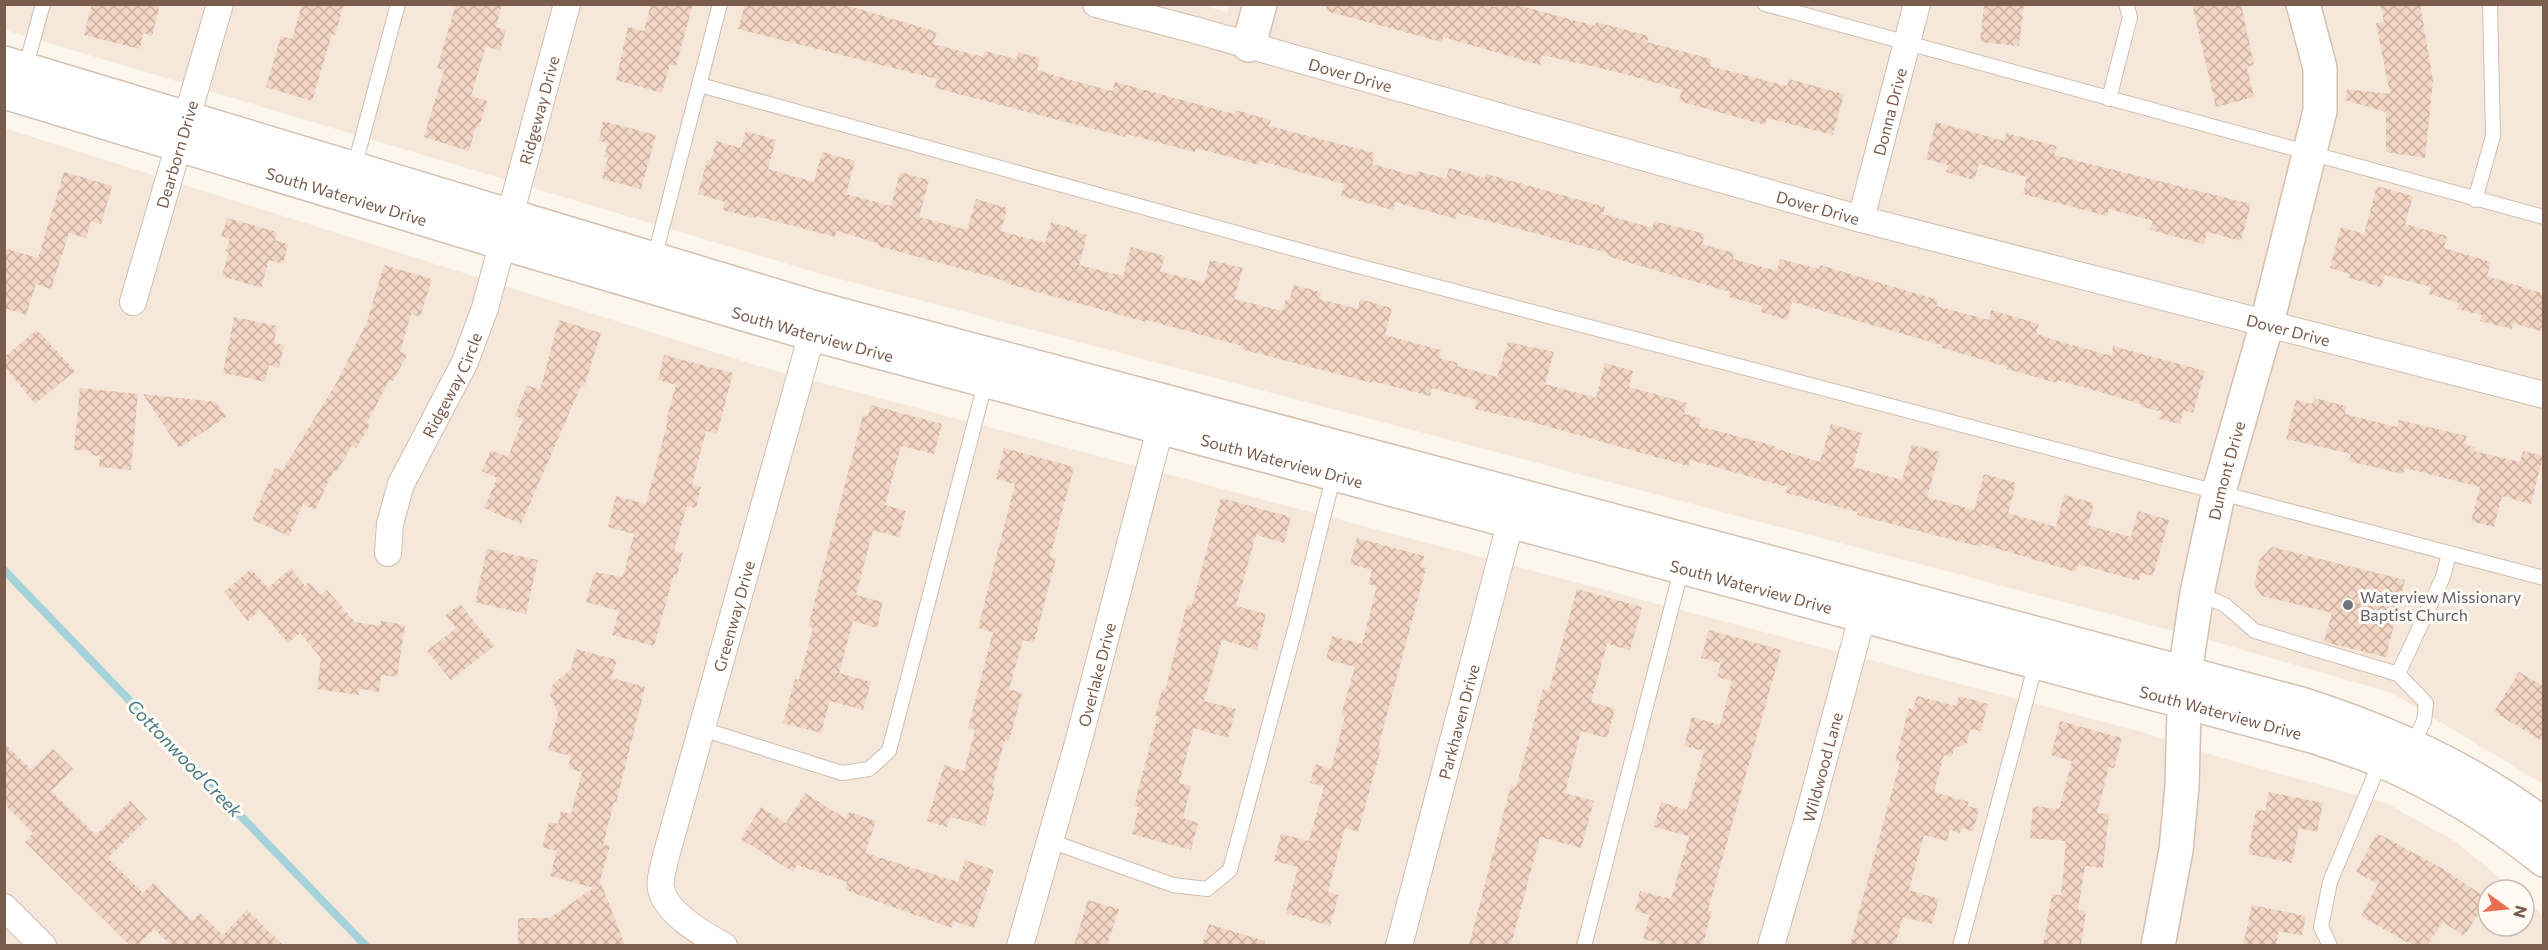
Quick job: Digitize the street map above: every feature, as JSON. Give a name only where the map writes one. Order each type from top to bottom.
[{"type":"street","name":"Dearborn Drive","points":[[133,302],[220,4]]},
{"type":"street","name":"Ridgeway Drive","points":[[506,229],[567,4]]},
{"type":"street","name":"Dover Drive","points":[[1096,4],[1142,11],[1249,45],[1861,219],[2544,395]]},
{"type":"street","points":[[1249,45],[1260,4]]},
{"type":"street","name":"Donna Drive","points":[[1861,219],[1917,4]]},
{"type":"street","name":"Dumont Drive","points":[[2158,945],[2176,850],[2182,786],[2185,687],[2197,593],[2220,491],[2267,323],[2320,111],[2320,68],[2303,4]]},
{"type":"street","name":"South Waterview Drive","points":[[11,75],[184,132],[816,321],[2185,687],[2381,760],[2432,785],[2482,814],[2544,860]]},
{"type":"street","name":"South Waterview Drive","points":[[184,132],[354,168],[506,229],[654,259],[816,321],[986,380],[1165,414],[1334,474],[1514,508],[1683,567],[1867,602],[2037,661],[2185,687],[2301,704],[2373,728],[2412,745],[2497,791],[2544,825]]},
{"type":"street","name":"Ridgeway Circle","points":[[388,553],[390,524],[401,484],[465,362],[485,308],[506,229]]},
{"type":"street","name":"Greenway Drive","points":[[724,945],[703,934],[667,904],[661,887],[666,856],[816,321]]},
{"type":"street","name":"Overlake Drive","points":[[1020,945],[1165,414]]},
{"type":"street","name":"Parkhaven Drive","points":[[1398,945],[1514,508]]},
{"type":"street","name":"Wildwood Lane","points":[[1771,945],[1867,602]]},
{"type":"street","points":[[4,907],[43,945]]},
{"type":"lane","points":[[11,75],[43,4]]},
{"type":"lane","points":[[354,168],[398,4]]},
{"type":"lane","points":[[654,259],[720,4]]},
{"type":"lane","points":[[1765,4],[2475,200],[2544,217]]},
{"type":"lane","points":[[2109,99],[2130,17],[2126,4]]},
{"type":"lane","points":[[2475,200],[2493,136],[2490,4]]},
{"type":"lane","points":[[700,85],[1320,256],[2544,578]]},
{"type":"lane","points":[[702,729],[842,772],[869,769],[889,751],[986,380]]},
{"type":"lane","points":[[1050,841],[1173,885],[1207,890],[1230,870],[1334,474]]},
{"type":"lane","points":[[2398,674],[2443,577],[2449,553]]},
{"type":"lane","points":[[1584,945],[1683,567]]},
{"type":"lane","points":[[2197,593],[2224,605],[2255,631],[2398,674],[2426,703],[2424,721],[2412,745]]},
{"type":"lane","points":[[1960,945],[2037,661]]},
{"type":"lane","points":[[2330,945],[2321,927],[2330,882],[2381,760]]},
{"type":"shaded area","points":[[1198,4],[1227,12],[1230,4],[2543,5],[2543,784],[2392,693],[2219,643],[821,274],[5,30],[4,5]]},
{"type":"shaded area","points":[[4,128],[762,367],[2142,732],[2222,758],[2386,803],[2456,842],[2500,878],[2476,878],[2476,938],[2536,938],[2536,909],[2543,916],[2543,945],[5,945]]},
{"type":"building","points":[[92,4],[160,4],[152,36],[143,33],[140,49],[84,35]]},
{"type":"building","points":[[302,4],[344,4],[335,35],[332,34],[312,101],[266,87],[281,36],[292,39]]},
{"type":"building","points":[[456,4],[502,4],[496,27],[506,30],[500,51],[486,46],[471,96],[487,101],[479,127],[476,126],[469,151],[424,137],[444,70],[437,68]]},
{"type":"building","points":[[651,4],[693,4],[676,66],[670,65],[662,93],[616,80],[628,27],[644,31]]},
{"type":"building","points":[[745,4],[842,4],[937,32],[933,44],[983,57],[985,51],[1016,59],[1018,52],[1040,58],[1037,70],[1067,79],[1112,91],[1115,82],[1234,114],[1235,110],[1271,120],[1269,126],[1375,153],[1372,164],[1416,176],[1417,171],[1446,179],[1449,168],[1485,178],[1486,174],[1605,207],[1603,214],[1652,228],[1654,221],[1705,234],[1702,244],[1734,253],[1733,259],[1777,271],[1780,259],[1819,269],[1820,265],[1938,300],[1936,306],[1989,320],[1991,310],[2039,324],[2036,334],[2068,344],[2112,356],[2113,346],[2205,371],[2193,413],[2184,410],[2180,424],[2159,419],[2162,412],[2140,406],[2141,404],[2058,380],[2057,383],[2007,369],[2008,367],[1942,348],[1942,345],[1792,302],[1787,320],[1761,312],[1763,306],[1729,297],[1730,292],[1607,256],[1608,253],[1457,213],[1456,219],[1395,202],[1393,210],[1341,196],[1344,184],[1260,161],[1259,165],[1196,148],[1195,152],[1126,134],[1125,137],[935,88],[937,79],[738,29]]},
{"type":"building","points":[[1327,4],[1485,4],[1495,7],[1499,4],[1514,4],[1595,26],[1596,22],[1649,36],[1647,42],[1711,59],[1710,66],[1787,86],[1789,79],[1844,94],[1833,135],[1767,118],[1765,125],[1679,101],[1682,90],[1621,73],[1542,55],[1540,65],[1443,37],[1442,42],[1326,11]]},
{"type":"building","points":[[1984,4],[2024,4],[2019,46],[1980,42]]},
{"type":"building","points":[[2192,4],[2241,4],[2254,65],[2247,67],[2254,97],[2216,107]]},
{"type":"building","points":[[2380,4],[2420,4],[2433,81],[2425,158],[2386,152],[2386,112],[2345,100],[2347,89],[2390,94],[2376,23],[2384,22]]},
{"type":"building","points":[[603,121],[656,135],[641,189],[602,179],[608,158],[604,157],[608,143],[599,141]]},
{"type":"building","points":[[1936,122],[2004,141],[2006,133],[2057,146],[2054,155],[2251,204],[2241,241],[2207,232],[2204,244],[2150,230],[2153,221],[2109,209],[2107,216],[2023,194],[2027,177],[1979,164],[1974,180],[1946,172],[1948,165],[1926,159]]},
{"type":"building","points":[[746,131],[776,140],[768,169],[814,182],[822,152],[855,161],[846,194],[891,206],[900,172],[929,180],[919,217],[967,230],[976,199],[1007,208],[1001,231],[1045,243],[1051,222],[1078,230],[1077,232],[1087,235],[1079,265],[1123,276],[1131,247],[1165,256],[1160,271],[1204,283],[1210,260],[1243,268],[1234,299],[1282,311],[1294,285],[1321,292],[1319,299],[1358,309],[1360,299],[1392,308],[1385,335],[1441,350],[1439,358],[1458,363],[1457,366],[1497,377],[1508,342],[1554,352],[1545,384],[1596,398],[1605,363],[1633,371],[1629,387],[1687,403],[1684,414],[1701,418],[1699,426],[1775,446],[1775,448],[1820,462],[1831,424],[1862,433],[1853,467],[1902,480],[1912,445],[1940,452],[1927,497],[1974,510],[1984,474],[2016,483],[2008,513],[2056,527],[2064,495],[2094,503],[2088,525],[2131,537],[2138,511],[2169,520],[2153,576],[2141,573],[2139,581],[2078,564],[2076,572],[1982,544],[1981,547],[1857,515],[1858,512],[1786,493],[1787,487],[1690,460],[1688,466],[1532,422],[1475,409],[1477,400],[1432,388],[1430,396],[1372,381],[1372,383],[1005,283],[1006,281],[878,246],[878,243],[836,231],[835,237],[756,216],[755,218],[723,210],[725,202],[698,194],[707,160],[711,161],[716,141],[741,148]]},
{"type":"building","points":[[64,172],[112,186],[101,224],[91,221],[86,238],[69,233],[51,289],[36,284],[26,315],[4,308],[4,248],[38,258]]},
{"type":"building","points":[[2377,186],[2413,196],[2405,224],[2447,236],[2444,248],[2491,262],[2487,276],[2544,294],[2544,332],[2513,323],[2512,329],[2480,321],[2482,315],[2457,309],[2459,303],[2429,294],[2431,287],[2385,275],[2381,287],[2349,278],[2350,274],[2330,268],[2341,227],[2364,234]]},
{"type":"building","points":[[227,218],[277,232],[275,240],[288,244],[283,264],[269,260],[261,288],[222,276],[229,252],[226,251],[230,239],[221,236]]},
{"type":"building","points":[[384,265],[432,279],[420,317],[411,314],[400,352],[407,355],[393,381],[390,379],[367,423],[370,425],[356,448],[352,446],[336,472],[334,470],[315,510],[303,504],[289,536],[252,520],[275,468],[282,471],[337,382],[367,322]]},
{"type":"building","points":[[234,317],[277,326],[274,343],[284,345],[279,368],[269,365],[265,382],[223,373]]},
{"type":"building","points":[[559,320],[601,333],[584,387],[581,386],[521,524],[484,508],[497,478],[482,471],[491,450],[508,457],[523,419],[515,416],[527,385],[540,390]]},
{"type":"building","points":[[37,330],[75,371],[35,404],[4,366],[4,357]]},
{"type":"building","points":[[664,355],[733,373],[717,434],[706,431],[692,485],[701,487],[696,508],[687,506],[674,551],[683,553],[677,575],[674,574],[654,646],[612,635],[619,611],[586,602],[595,572],[623,577],[634,534],[608,527],[616,496],[646,504],[676,385],[658,380]]},
{"type":"building","points":[[80,388],[138,394],[131,470],[99,467],[100,456],[90,455],[91,451],[74,450]]},
{"type":"building","points":[[143,394],[216,402],[226,417],[179,448]]},
{"type":"building","points":[[2314,398],[2346,406],[2345,414],[2397,427],[2399,420],[2467,436],[2464,444],[2475,447],[2474,451],[2520,462],[2523,451],[2543,456],[2531,504],[2502,496],[2494,527],[2471,521],[2480,487],[2405,468],[2403,474],[2349,461],[2351,454],[2286,439],[2296,400],[2312,404]]},
{"type":"building","points":[[871,405],[942,424],[934,454],[901,446],[885,505],[906,511],[899,537],[873,530],[856,595],[883,602],[877,628],[853,621],[839,673],[871,682],[863,710],[830,701],[821,733],[783,723],[795,679],[799,680],[813,628],[808,627],[863,415],[868,416]]},
{"type":"building","points":[[1004,448],[1074,467],[1050,557],[1056,559],[1034,643],[1023,640],[1009,689],[1022,693],[1009,741],[1005,740],[992,786],[995,787],[985,826],[950,817],[947,827],[927,821],[944,765],[964,771],[975,730],[968,728],[993,632],[978,628],[1015,484],[996,479]]},
{"type":"building","points":[[1221,498],[1291,517],[1284,543],[1256,535],[1236,606],[1266,614],[1257,650],[1222,640],[1204,701],[1236,709],[1228,738],[1194,728],[1179,783],[1191,786],[1183,818],[1198,823],[1191,850],[1132,834],[1139,807],[1134,806],[1158,716],[1155,716],[1162,690],[1165,691],[1187,604],[1192,605]]},
{"type":"building","points":[[1357,538],[1424,556],[1421,567],[1426,568],[1358,832],[1345,828],[1328,892],[1339,895],[1330,926],[1286,913],[1298,867],[1274,861],[1281,834],[1309,841],[1324,786],[1310,783],[1315,764],[1331,769],[1345,716],[1341,715],[1355,667],[1326,659],[1332,636],[1362,644],[1377,586],[1368,584],[1372,570],[1350,564]]},
{"type":"building","name":"Waterview Missionary Baptist Church","points":[[2272,547],[2405,580],[2386,657],[2324,642],[2332,613],[2262,596],[2254,585],[2260,559]]},
{"type":"building","points":[[487,549],[538,560],[526,614],[475,602]]},
{"type":"building","points":[[291,568],[305,586],[309,582],[320,595],[327,590],[355,622],[380,626],[381,621],[405,625],[397,677],[381,675],[379,692],[360,689],[359,695],[317,689],[321,658],[300,633],[288,643],[260,610],[248,621],[224,592],[251,569],[268,588]]},
{"type":"building","points":[[1577,589],[1642,607],[1630,650],[1607,644],[1591,702],[1615,709],[1607,738],[1581,731],[1565,793],[1594,801],[1581,848],[1540,837],[1511,945],[1469,945],[1511,785],[1516,787],[1543,689],[1549,690]]},
{"type":"building","points":[[460,604],[494,646],[451,680],[427,651],[456,628],[445,615]]},
{"type":"building","points":[[1709,630],[1781,650],[1708,910],[1712,911],[1703,945],[1656,945],[1657,942],[1643,939],[1650,915],[1635,911],[1640,891],[1671,899],[1689,836],[1654,827],[1661,802],[1687,810],[1704,751],[1684,746],[1692,717],[1720,725],[1732,681],[1717,677],[1721,663],[1701,658]]},
{"type":"building","points":[[576,649],[617,660],[611,678],[645,687],[603,845],[610,846],[599,884],[601,883],[625,945],[518,944],[518,918],[550,918],[594,888],[550,876],[557,851],[542,847],[549,822],[558,824],[561,811],[571,814],[582,772],[568,768],[571,756],[548,750],[558,713],[550,694],[553,684],[571,669]]},
{"type":"building","points":[[2519,672],[2544,686],[2544,742],[2494,712]]},
{"type":"building","points":[[1917,696],[1956,706],[1959,696],[1988,704],[1981,731],[1970,729],[1967,743],[1954,749],[1952,757],[1944,755],[1934,792],[1969,802],[1967,806],[1979,809],[1973,831],[1962,828],[1960,833],[1950,830],[1947,841],[1924,835],[1909,890],[1939,899],[1932,924],[1903,917],[1895,945],[1850,945],[1900,762],[1895,761],[1909,708],[1913,709]]},
{"type":"building","points":[[2060,721],[2122,738],[2114,768],[2109,767],[2097,813],[2109,814],[2103,868],[2085,866],[2078,910],[2086,911],[2081,945],[2043,945],[2052,894],[2061,895],[2066,841],[2030,838],[2033,806],[2059,809],[2072,761],[2051,755]]},
{"type":"building","points":[[4,743],[32,770],[53,749],[73,769],[51,791],[96,835],[130,801],[147,819],[108,858],[143,893],[153,883],[192,921],[200,913],[223,935],[247,910],[283,945],[171,945],[154,929],[138,945],[130,945],[25,842],[33,833],[4,804]]},
{"type":"building","points":[[2269,792],[2323,803],[2317,832],[2299,828],[2292,863],[2248,854],[2256,810],[2265,811]]},
{"type":"building","points":[[805,793],[846,819],[849,812],[876,821],[865,853],[958,882],[965,860],[994,870],[974,928],[954,921],[952,928],[845,890],[847,882],[797,865],[793,872],[741,839],[761,807],[786,823]]},
{"type":"building","points":[[2377,833],[2443,869],[2476,891],[2476,918],[2464,936],[2443,922],[2427,945],[2412,945],[2361,916],[2378,884],[2356,872]]},
{"type":"building","points":[[1088,900],[1119,909],[1107,945],[1074,945]]},
{"type":"building","points":[[2252,905],[2306,916],[2302,936],[2279,931],[2276,945],[2243,945]]},
{"type":"building","points":[[1209,924],[1265,941],[1264,945],[1202,945]]},
{"type":"waterway","name":"Cottonwood Creek","points":[[4,570],[366,946]]},
{"type":"place","name":"Waterview Missionary Baptist Church","points":[[2348,605]]}]
